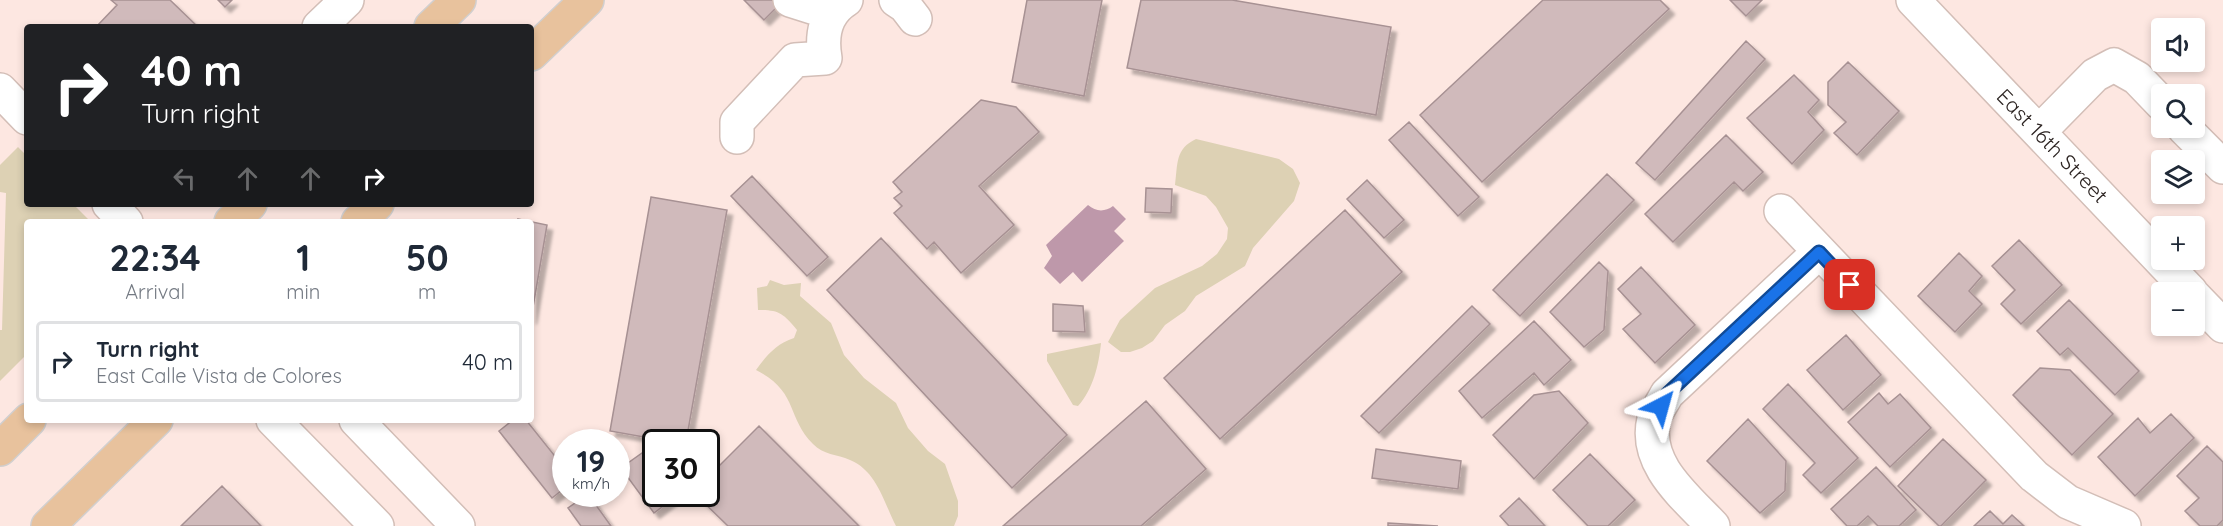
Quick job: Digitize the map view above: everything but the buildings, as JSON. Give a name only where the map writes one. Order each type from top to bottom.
[{"type":"main road","points":[[434,24],[459,0]]},
{"type":"main road","points":[[534,51],[587,0]]},
{"type":"main road","points":[[234,219],[247,207]]},
{"type":"main road","points":[[361,219],[374,207]]},
{"type":"main road","points":[[0,449],[26,423]]},
{"type":"main road","points":[[48,526],[153,423]]},
{"type":"street","points":[[322,24],[347,0]]},
{"type":"street","points":[[744,136],[776,113],[825,58],[822,43],[825,27],[835,4],[790,0]]},
{"type":"street","name":"East 16th Street","points":[[1913,0],[2182,282]]},
{"type":"street","points":[[2039,132],[2095,75],[2114,65],[2137,78],[2151,93]]},
{"type":"street","points":[[0,90],[24,115]]},
{"type":"street","points":[[2194,138],[2223,167]]},
{"type":"street","points":[[1781,211],[2034,476],[2068,502],[2124,526]]},
{"type":"street","points":[[1713,526],[1676,488],[1660,466],[1651,440],[1654,417],[1667,394],[1819,252]]},
{"type":"street","points":[[2205,307],[2223,326]]},
{"type":"street","points":[[276,423],[377,526]]},
{"type":"street","points":[[359,423],[458,526]]},
{"type":"shaded area","points":[[1196,139],[1279,159],[1293,169],[1300,183],[1294,201],[1253,248],[1245,266],[1196,296],[1185,311],[1165,325],[1153,341],[1142,348],[1121,352],[1108,342],[1120,320],[1155,288],[1202,266],[1217,254],[1227,239],[1228,228],[1216,207],[1206,196],[1175,185],[1177,163],[1181,152],[1184,147]]},
{"type":"shaded area","points":[[18,147],[24,153],[24,207],[76,207],[88,219],[24,219],[24,357],[0,381],[6,193],[0,192],[0,165]]},
{"type":"shaded area","points":[[1088,205],[1100,210],[1113,206],[1126,219],[1114,231],[1124,241],[1082,282],[1073,272],[1060,284],[1044,268],[1052,256],[1046,245]]},
{"type":"shaded area","points":[[770,280],[784,285],[801,283],[800,296],[831,323],[844,355],[864,378],[896,403],[908,428],[928,451],[945,464],[958,501],[958,516],[954,526],[896,526],[879,488],[867,472],[850,460],[817,448],[805,434],[779,387],[770,378],[756,370],[772,351],[782,343],[794,338],[797,330],[780,314],[758,310],[757,288],[767,286]]},
{"type":"shaded area","points":[[1101,343],[1097,368],[1088,392],[1078,406],[1073,405],[1047,361],[1047,354]]},
{"type":"route","points":[[1661,406],[1667,394],[1819,252],[1850,285]]}]
